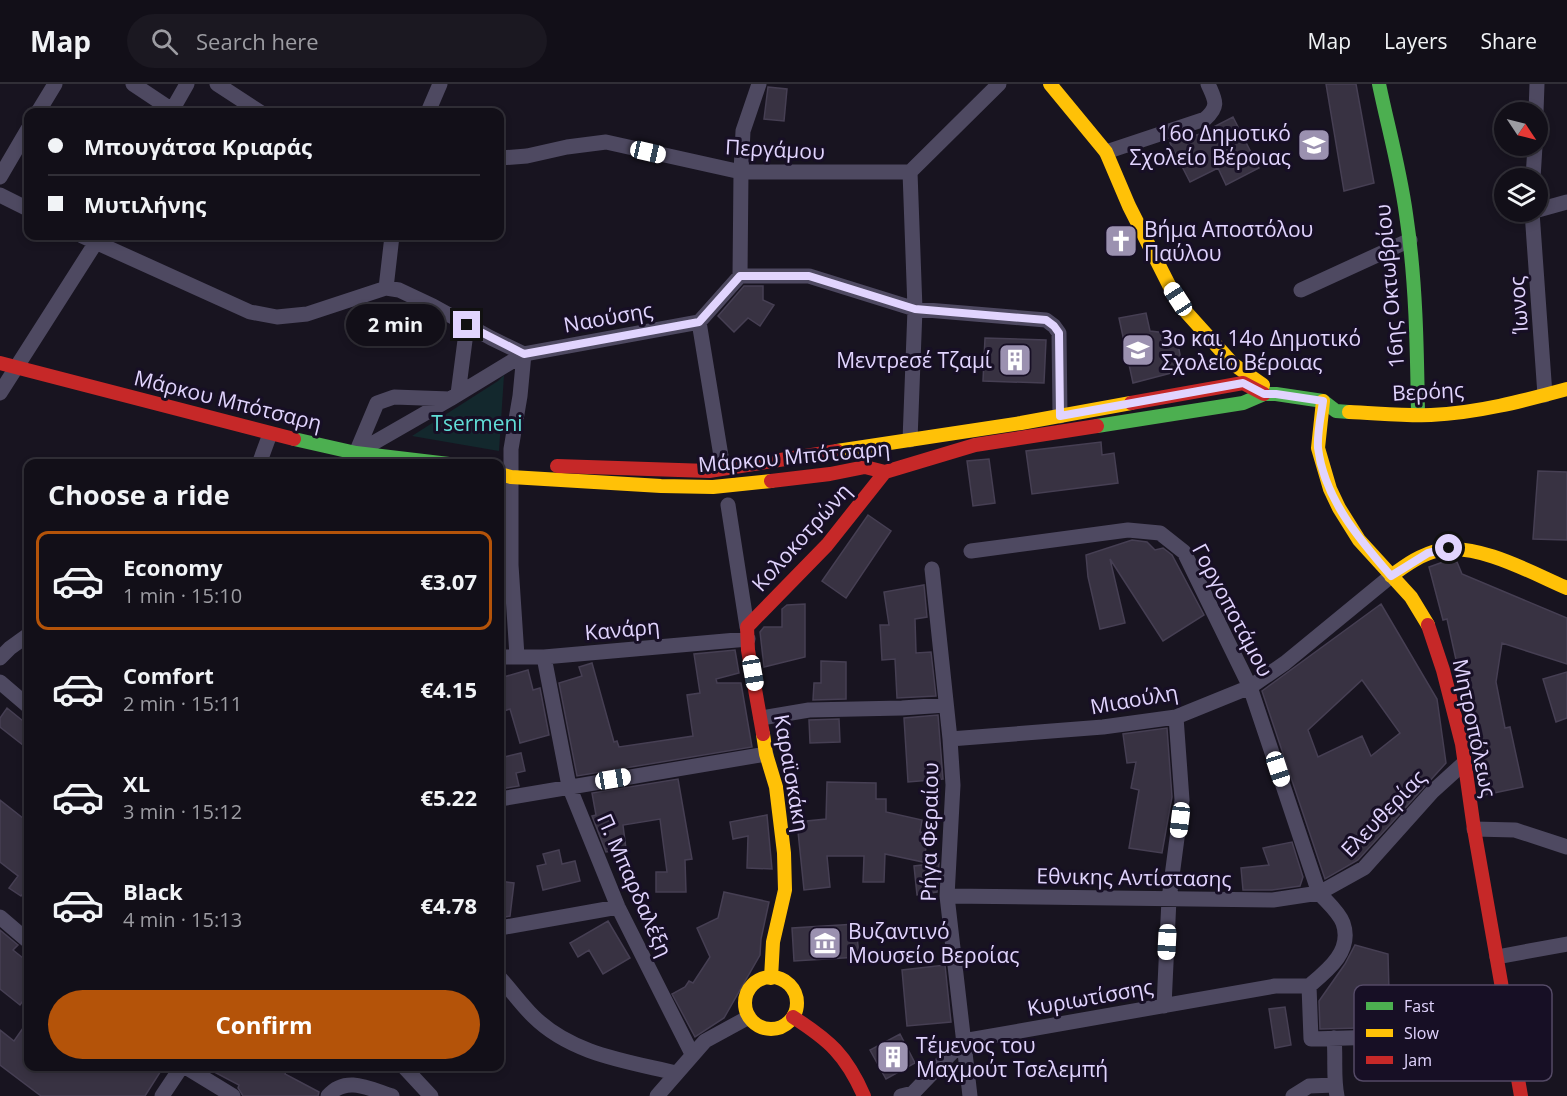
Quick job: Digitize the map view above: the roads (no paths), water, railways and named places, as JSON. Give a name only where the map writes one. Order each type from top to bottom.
[{"type":"street","points":[[40,108],[55,84]]},
{"type":"street","points":[[134,84],[168,108]]},
{"type":"street","points":[[174,108],[187,84]]},
{"type":"street","points":[[218,84],[254,108]]},
{"type":"street","points":[[430,108],[440,84]]},
{"type":"street","points":[[721,456],[699,322],[740,276],[741,172],[744,131],[759,84]]},
{"type":"street","points":[[910,440],[915,309],[909,172],[999,84]]},
{"type":"street","points":[[1050,84],[1106,152],[1129,206],[1169,285],[1187,313],[1212,344],[1270,394]]},
{"type":"street","points":[[1106,152],[1205,119],[1213,112],[1216,102],[1208,84]]},
{"type":"street","name":"16ης Οκτωβρίου","points":[[1379,84],[1406,210],[1410,240],[1416,309],[1414,400],[1418,414]]},
{"type":"street","points":[[1536,102],[1537,84]]},
{"type":"street","points":[[0,177],[24,136]]},
{"type":"street","name":"Περγάμου","points":[[504,158],[527,156],[567,147],[606,142],[741,172],[909,172]]},
{"type":"street","points":[[0,195],[24,207]]},
{"type":"street","points":[[1548,207],[1567,202]]},
{"type":"street","name":"Ίωνος","points":[[1533,222],[1545,395]]},
{"type":"street","points":[[0,393],[97,240]]},
{"type":"street","points":[[100,240],[250,312],[277,317],[307,314],[386,288],[399,290],[524,354]]},
{"type":"street","points":[[386,288],[392,240]]},
{"type":"street","points":[[1301,290],[1410,240]]},
{"type":"street","points":[[740,276],[809,276],[915,309],[1046,320],[1059,333],[1060,416]]},
{"type":"street","name":"Ναούσης","points":[[524,354],[699,322]]},
{"type":"street","points":[[454,396],[467,325]]},
{"type":"street","points":[[365,457],[454,396],[524,354]]},
{"type":"street","points":[[517,656],[505,470],[520,396],[524,354]]},
{"type":"street","name":"Μάρκου Μπότσαρη","points":[[0,363],[270,434],[365,457],[389,459]]},
{"type":"street","name":"Μάρκου Μπότσαρη","points":[[505,470],[709,471],[1060,416],[1243,383],[1270,394],[1329,399]]},
{"type":"street","name":"Βερόης","points":[[1329,399],[1336,411],[1418,414],[1472,410],[1567,389]]},
{"type":"street","name":"Μάρκου Μπότσαρη","points":[[505,470],[661,486],[713,487],[830,474],[865,467],[885,472],[975,445],[1243,403],[1270,394]]},
{"type":"street","points":[[365,457],[377,403],[394,397],[454,396]]},
{"type":"street","name":"Βερόης","points":[[1414,400],[1473,398],[1525,400]]},
{"type":"street","name":"Μητροπόλεως","points":[[1329,399],[1318,448],[1330,489],[1359,540],[1411,597],[1429,626],[1448,690],[1462,744],[1474,829],[1502,985]]},
{"type":"street","points":[[261,459],[270,434]]},
{"type":"street","name":"Κολοκοτρώνη","points":[[747,633],[827,545],[885,472]]},
{"type":"street","name":"Καραϊσκάκη","points":[[728,505],[766,754],[776,787],[784,853],[785,890],[773,942],[771,978]]},
{"type":"street","name":"Γοργοποτάμου","points":[[971,551],[1128,530],[1160,533],[1184,552],[1250,687],[1319,893]]},
{"type":"street","points":[[1391,576],[1428,553],[1449,548],[1480,553],[1567,588]]},
{"type":"street","name":"Ρήγα Φεραίου","points":[[932,569],[953,785],[947,896],[970,1096]]},
{"type":"street","name":"Μιαούλη","points":[[950,740],[1103,727],[1176,717],[1250,687],[1285,663],[1391,576]]},
{"type":"street","name":"Κανάρη","points":[[504,657],[544,657],[747,633]]},
{"type":"street","points":[[0,658],[24,638]]},
{"type":"street","name":"Π. Μπαρδαλέξη","points":[[544,657],[569,786],[618,907],[692,1054]]},
{"type":"street","points":[[0,682],[24,703]]},
{"type":"street","points":[[761,718],[809,710],[946,705]]},
{"type":"street","points":[[1164,1006],[1169,899],[1182,800],[1176,717]]},
{"type":"street","points":[[504,798],[766,754]]},
{"type":"street","name":"Ελευθερίας","points":[[1319,893],[1364,868],[1431,792],[1464,763]]},
{"type":"street","points":[[1474,829],[1515,830],[1567,847]]},
{"type":"street","points":[[1319,893],[1343,924],[1346,943],[1332,967],[1309,986],[1311,1039],[1354,1038]]},
{"type":"street","name":"Εθνικης Αντίστασης","points":[[947,896],[1273,900],[1319,893]]},
{"type":"street","points":[[504,927],[618,907]]},
{"type":"street","points":[[0,917],[24,938]]},
{"type":"street","points":[[1497,957],[1567,944]]},
{"type":"street","points":[[763,979],[782,979],[795,991],[797,1008],[793,1017],[786,1025],[769,1029],[755,1024],[749,1017],[745,1006],[749,990],[763,979]]},
{"type":"street","points":[[504,983],[534,1017],[561,1037],[589,1052],[676,1073]]},
{"type":"street","name":"Κυριωτίσσης","points":[[963,1041],[1275,986],[1309,986]]},
{"type":"street","points":[[657,1096],[705,1041],[749,1017]]},
{"type":"street","points":[[793,1017],[821,1035],[843,1054],[864,1096]]},
{"type":"street","points":[[1293,1096],[1309,1086],[1336,1090],[1334,1038]]},
{"type":"street","points":[[901,1096],[913,1093],[963,1041]]},
{"type":"street","points":[[162,1096],[180,1071]]},
{"type":"street","points":[[191,1071],[232,1096]]},
{"type":"street","points":[[408,1071],[430,1096]]},
{"type":"street","name":"Μητροπόλεως","points":[[1518,1081],[1521,1096]]},
{"type":"street","points":[[328,1096],[335,1088],[347,1084],[392,1096]]},
{"type":"place","name":"16ο Δημοτικό Σχολείο Βέροιας","points":[[1314,145]]},
{"type":"place","name":"Βήμα Αποστόλου Παύλου","points":[[1121,241]]},
{"type":"place","name":"3ο και 14ο Δημοτικό Σχολείο Βέροιας","points":[[1138,350]]},
{"type":"place","name":"Μεντρεσέ Τζαμί","points":[[1015,360]]},
{"type":"place","name":"Βυζαντινό Μουσείο Βεροίας","points":[[825,943]]},
{"type":"place","name":"Τέμενος του Μαχμούτ Τσελεμπή","points":[[893,1057]]},
{"type":"park label","name":"Tsermeni","points":[[477,423]]}]
